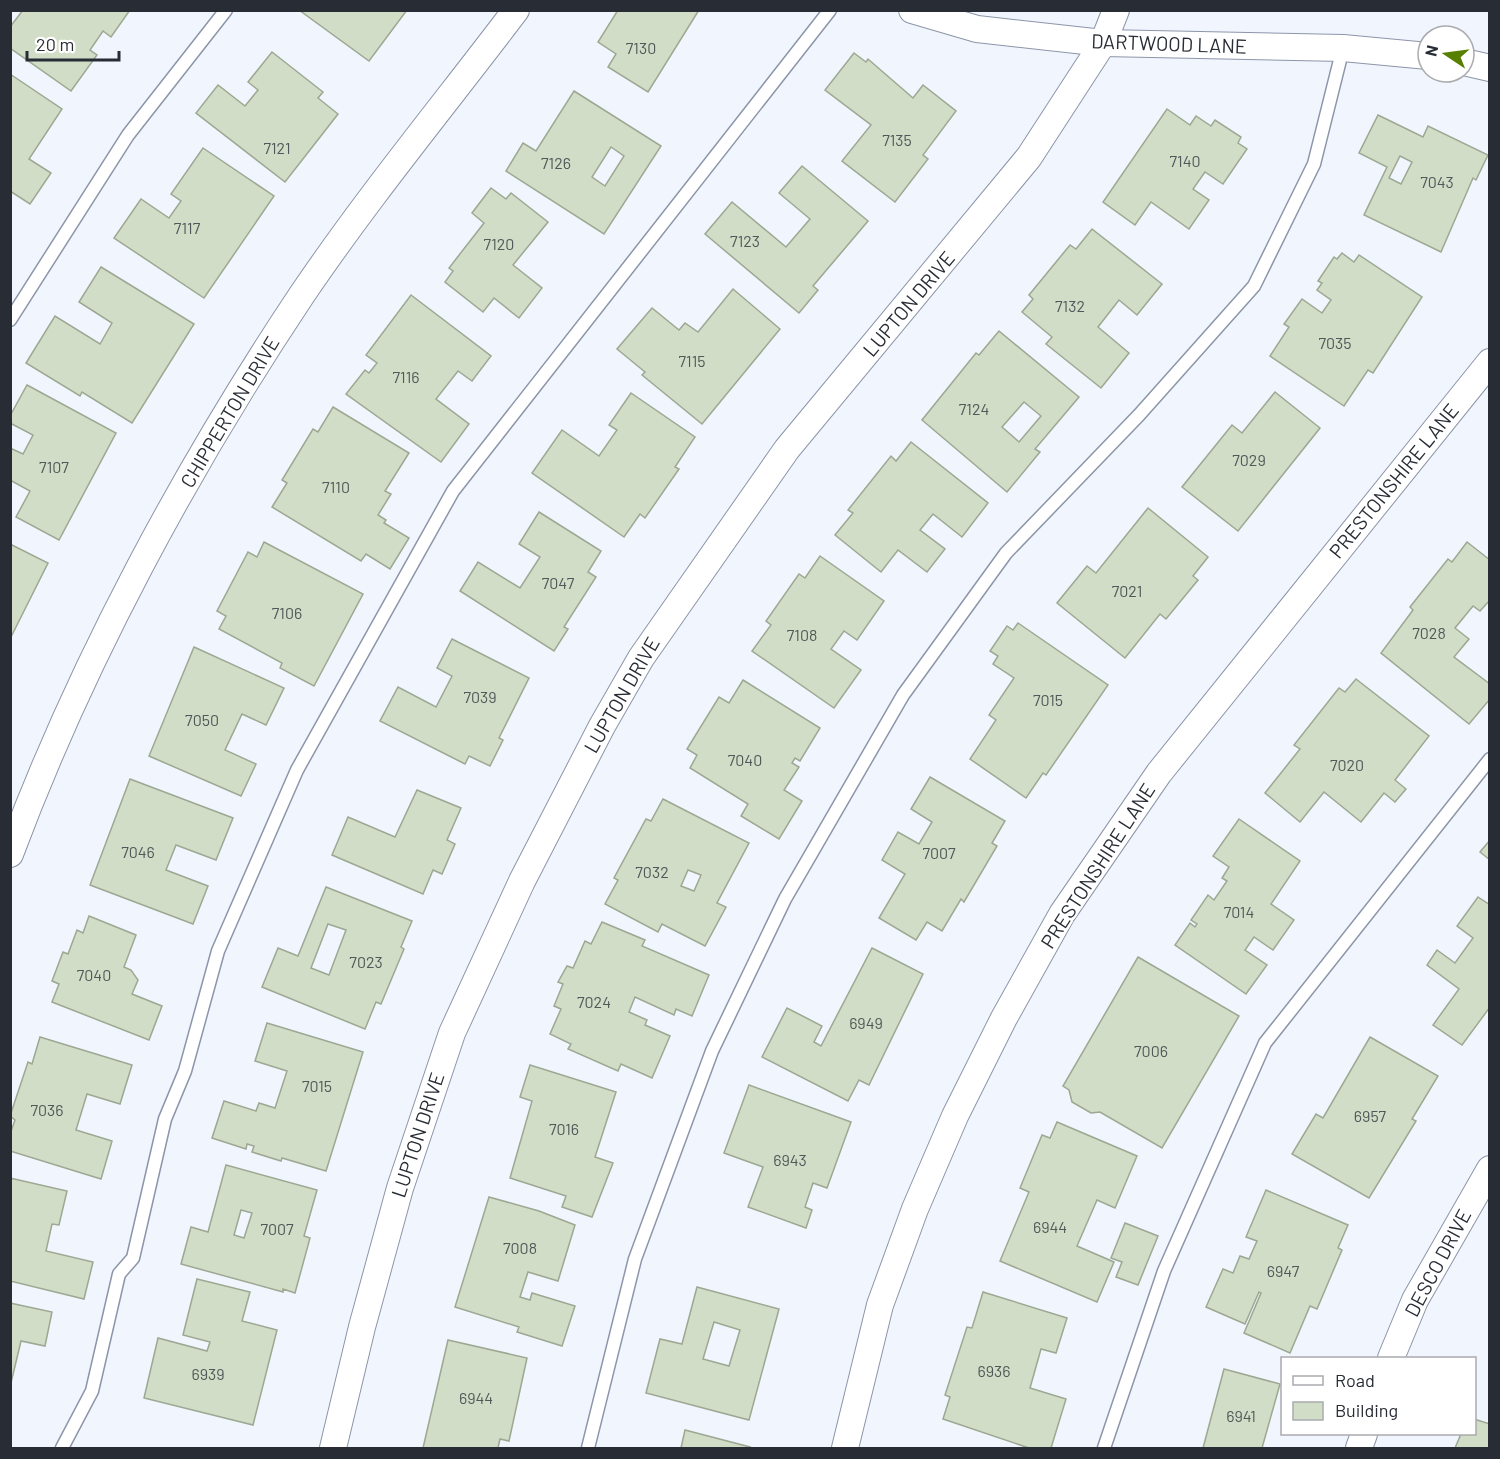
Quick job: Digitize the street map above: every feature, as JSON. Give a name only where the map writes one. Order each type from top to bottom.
[{"type":"street","name":"CHIPPERTON DRIVE","points":[[10,854],[28,807],[106,636],[194,469],[238,394],[303,294],[370,201],[516,10]]},
{"type":"street","name":"DARTWOOD LANE","points":[[912,10],[977,29],[1103,43],[1343,48],[1416,55]]},
{"type":"street","name":"LUPTON DRIVE","points":[[333,1449],[362,1327],[400,1188],[452,1033],[522,881],[602,726],[641,658],[774,467],[1029,158],[1103,43],[1116,10]]},
{"type":"street","name":"PRESTONSHIRE LANE","points":[[845,1449],[880,1305],[915,1209],[965,1096],[1004,1018],[1062,914],[1159,773],[1490,362]]},
{"type":"street","name":"DESCO DRIVE","points":[[1392,1357],[1415,1300],[1490,1169]]},
{"type":"lane","points":[[10,320],[128,135],[226,10]]},
{"type":"lane","points":[[62,1449],[92,1391],[119,1274],[133,1258],[165,1119],[185,1071],[218,951],[297,770],[453,491],[830,10]]},
{"type":"lane","points":[[588,1449],[635,1259],[712,1051],[785,899],[903,695],[1005,553],[1139,415],[1254,286],[1314,164],[1343,48]]},
{"type":"lane","points":[[1104,1449],[1164,1271],[1265,1043],[1490,759]]},
{"type":"building","points":[[23,10],[130,10],[111,37],[103,31],[90,50],[97,55],[71,91],[10,48],[10,27]]},
{"type":"building","points":[[299,10],[407,10],[369,61]]},
{"type":"building","points":[[618,10],[699,10],[648,92],[608,67],[616,54],[598,42]]},
{"type":"building","points":[[272,52],[323,92],[318,98],[338,114],[285,182],[196,113],[218,85],[245,106],[258,90],[248,82]]},
{"type":"building","points":[[854,53],[866,62],[868,59],[913,98],[923,85],[956,111],[923,155],[928,159],[895,202],[842,161],[871,125],[825,90]]},
{"type":"building","points":[[10,74],[62,109],[29,159],[51,173],[30,204],[10,191]]},
{"type":"building","points":[[574,91],[661,146],[604,234],[506,171],[523,143],[536,151]],"holes":[[[611,147],[624,156],[605,186],[592,177]]]},
{"type":"building","points":[[1167,109],[1190,125],[1196,116],[1211,126],[1215,120],[1241,137],[1238,143],[1247,149],[1223,184],[1205,172],[1193,189],[1209,200],[1189,229],[1151,202],[1135,225],[1103,202]]},
{"type":"building","points":[[1378,115],[1423,137],[1428,126],[1488,155],[1476,180],[1473,178],[1441,252],[1364,215],[1387,167],[1359,153]],"holes":[[[1400,156],[1412,162],[1401,184],[1389,178]]]},
{"type":"building","points":[[203,148],[274,196],[204,298],[114,238],[141,199],[169,218],[181,201],[171,194]]},
{"type":"building","points":[[802,166],[868,221],[813,286],[818,290],[799,313],[705,234],[732,202],[786,247],[810,219],[779,193]]},
{"type":"building","points":[[491,188],[506,199],[511,193],[548,222],[513,265],[542,288],[519,318],[494,298],[483,312],[445,282],[453,271],[449,268],[484,223],[472,213]]},
{"type":"building","points":[[1092,229],[1162,284],[1137,315],[1119,300],[1098,327],[1129,353],[1101,388],[1046,344],[1052,337],[1022,312],[1033,299],[1029,295],[1070,245],[1076,249]]},
{"type":"building","points":[[1342,253],[1354,262],[1359,255],[1422,297],[1373,373],[1368,370],[1344,406],[1270,356],[1289,327],[1284,324],[1302,299],[1322,313],[1331,300],[1317,290],[1322,283],[1318,281],[1334,257],[1337,259]]},
{"type":"building","points":[[101,267],[194,324],[132,423],[82,392],[80,396],[26,363],[55,316],[100,344],[112,323],[79,302]]},
{"type":"building","points":[[733,289],[780,329],[702,424],[642,375],[645,372],[617,349],[652,308],[679,330],[685,323],[698,332]]},
{"type":"building","points":[[411,295],[491,356],[472,381],[458,371],[436,399],[469,424],[441,462],[346,394],[365,370],[369,373],[377,363],[366,355]]},
{"type":"building","points":[[999,331],[1079,397],[1035,449],[1040,452],[1007,492],[922,420],[976,353],[979,355]],"holes":[[[1024,402],[1041,416],[1019,442],[1002,427]]]},
{"type":"building","points":[[27,385],[116,433],[59,540],[16,517],[30,491],[10,480],[10,448],[23,454],[33,435],[10,423],[10,416]]},
{"type":"building","points":[[1275,392],[1320,428],[1238,531],[1182,487],[1232,425],[1242,433]]},
{"type":"building","points":[[631,393],[695,437],[675,467],[679,469],[645,518],[640,514],[624,537],[532,473],[562,430],[599,456],[617,430],[609,425]]},
{"type":"building","points":[[333,407],[409,453],[385,491],[391,494],[378,515],[386,520],[384,523],[409,538],[390,569],[366,554],[361,561],[272,507],[287,483],[282,480],[313,429],[318,432]]},
{"type":"building","points":[[911,442],[988,503],[962,537],[933,514],[920,530],[945,549],[927,572],[898,550],[881,572],[835,535],[853,513],[848,510],[891,456],[896,461]]},
{"type":"building","points":[[1148,508],[1208,557],[1193,576],[1198,580],[1166,619],[1160,614],[1125,658],[1057,603],[1087,566],[1096,573]]},
{"type":"building","points":[[539,512],[601,551],[588,572],[596,577],[564,627],[568,629],[554,651],[460,591],[478,562],[520,588],[540,557],[519,544]]},
{"type":"building","points":[[264,542],[363,594],[314,686],[280,668],[282,663],[219,629],[226,616],[217,611],[248,552],[257,557]]},
{"type":"building","points":[[1467,542],[1490,560],[1490,600],[1480,611],[1473,606],[1455,628],[1469,639],[1454,657],[1490,684],[1490,699],[1469,724],[1381,653],[1413,610],[1410,607],[1448,559],[1452,562]]},
{"type":"building","points":[[10,544],[48,563],[10,639]]},
{"type":"building","points":[[820,556],[884,601],[857,640],[844,631],[831,649],[861,670],[834,708],[752,651],[771,625],[766,621],[799,574],[805,578]]},
{"type":"building","points":[[1018,623],[1108,685],[1046,775],[1043,773],[1026,798],[970,759],[996,720],[989,715],[1014,678],[993,664],[998,656],[990,651],[1007,626],[1013,630]]},
{"type":"building","points":[[452,639],[529,678],[499,738],[503,740],[490,766],[469,756],[465,764],[380,721],[398,687],[436,707],[452,676],[437,668]]},
{"type":"building","points":[[194,647],[284,688],[266,725],[242,714],[225,750],[256,764],[241,796],[149,756]]},
{"type":"building","points":[[1356,679],[1429,736],[1395,780],[1406,789],[1395,802],[1384,793],[1361,822],[1324,792],[1300,822],[1265,793],[1300,749],[1294,745],[1339,688],[1345,692]]},
{"type":"building","points":[[743,680],[820,728],[800,761],[795,758],[792,763],[799,767],[784,790],[802,801],[779,839],[741,816],[748,804],[690,768],[697,755],[687,749],[719,697],[729,703]]},
{"type":"building","points":[[930,777],[1005,821],[992,843],[997,846],[964,902],[961,899],[942,931],[927,922],[916,940],[879,918],[905,874],[882,860],[898,832],[919,844],[932,822],[911,809]]},
{"type":"building","points":[[130,779],[233,818],[216,860],[176,845],[166,870],[208,886],[193,924],[90,885]]},
{"type":"building","points":[[417,790],[461,808],[447,840],[455,844],[442,874],[433,870],[423,894],[332,855],[348,817],[395,837]]},
{"type":"building","points":[[663,799],[749,843],[717,903],[726,907],[705,946],[662,924],[658,932],[605,904],[618,880],[614,878],[646,819],[651,821]],"holes":[[[688,870],[701,875],[694,891],[681,886]]]},
{"type":"building","points":[[1239,819],[1300,861],[1271,904],[1294,920],[1273,950],[1254,937],[1245,950],[1267,965],[1246,994],[1175,945],[1190,923],[1195,927],[1197,924],[1191,920],[1208,895],[1214,900],[1227,881],[1222,878],[1229,867],[1213,856]]},
{"type":"building","points":[[1490,840],[1490,860],[1480,852]]},
{"type":"building","points":[[326,887],[412,921],[401,947],[404,949],[381,1004],[376,1002],[365,1029],[262,987],[278,948],[298,956]],"holes":[[[328,924],[346,930],[329,975],[311,968]]]},
{"type":"building","points":[[1478,897],[1490,905],[1490,1007],[1462,1045],[1433,1025],[1459,989],[1427,965],[1437,950],[1455,963],[1473,938],[1457,926]]},
{"type":"building","points":[[89,916],[136,935],[124,967],[131,970],[138,980],[132,994],[162,1006],[149,1040],[52,1002],[59,984],[52,981],[63,952],[68,954],[77,930],[83,933]]},
{"type":"building","points":[[602,922],[645,940],[642,946],[709,975],[692,1016],[676,1009],[674,1015],[635,997],[629,1012],[647,1020],[645,1025],[670,1036],[652,1078],[621,1064],[618,1071],[568,1049],[571,1044],[550,1034],[561,1009],[554,1006],[563,984],[558,982],[567,966],[573,968],[585,941],[591,944]]},
{"type":"building","points":[[872,948],[923,974],[869,1085],[859,1080],[848,1101],[762,1057],[787,1008],[822,1026],[814,1042],[821,1046]]},
{"type":"building","points":[[1138,957],[1239,1016],[1162,1148],[1100,1112],[1091,1113],[1072,1102],[1069,1090],[1063,1086]]},
{"type":"building","points":[[267,1023],[363,1052],[326,1171],[252,1152],[254,1146],[247,1144],[246,1149],[212,1138],[224,1101],[256,1111],[259,1103],[275,1108],[287,1071],[255,1061]]},
{"type":"building","points":[[40,1037],[132,1065],[120,1104],[87,1094],[76,1130],[112,1141],[101,1179],[10,1151],[10,1134],[15,1120],[10,1116],[28,1062],[32,1064]]},
{"type":"building","points":[[1370,1037],[1438,1076],[1412,1119],[1416,1121],[1369,1198],[1292,1154],[1316,1114],[1323,1118]]},
{"type":"building","points":[[530,1065],[616,1092],[595,1157],[613,1163],[592,1217],[562,1207],[566,1196],[510,1178],[532,1101],[520,1097]]},
{"type":"building","points":[[749,1085],[851,1122],[827,1188],[813,1183],[805,1207],[812,1210],[806,1228],[748,1207],[763,1167],[724,1153]]},
{"type":"building","points":[[1057,1122],[1137,1156],[1115,1208],[1097,1200],[1077,1246],[1114,1262],[1097,1302],[1000,1261],[1029,1192],[1020,1188],[1042,1135],[1050,1138]]},
{"type":"building","points":[[226,1165],[317,1190],[304,1236],[310,1238],[295,1293],[283,1289],[283,1292],[181,1264],[191,1227],[208,1232]],"holes":[[[241,1210],[252,1213],[244,1238],[234,1235]]]},
{"type":"building","points":[[10,1178],[67,1191],[59,1225],[52,1224],[46,1251],[93,1262],[84,1299],[10,1281]]},
{"type":"building","points":[[1266,1190],[1348,1225],[1338,1248],[1342,1250],[1317,1309],[1310,1306],[1290,1353],[1244,1333],[1261,1293],[1259,1292],[1245,1324],[1206,1307],[1223,1269],[1233,1273],[1240,1256],[1249,1259],[1257,1241],[1246,1237]]},
{"type":"building","points":[[489,1197],[539,1211],[575,1225],[558,1281],[528,1272],[520,1297],[530,1300],[532,1293],[575,1306],[562,1346],[517,1332],[519,1327],[455,1307]]},
{"type":"building","points":[[1125,1223],[1158,1236],[1138,1285],[1116,1277],[1122,1262],[1111,1258]]},
{"type":"building","points":[[197,1279],[250,1292],[242,1321],[277,1330],[253,1425],[144,1398],[158,1338],[207,1351],[210,1342],[183,1335]]},
{"type":"building","points":[[697,1287],[779,1309],[749,1420],[646,1393],[660,1339],[682,1344]],"holes":[[[714,1322],[740,1330],[729,1366],[703,1359]]]},
{"type":"building","points":[[983,1292],[1067,1318],[1056,1353],[1041,1349],[1030,1388],[1066,1399],[1051,1448],[1029,1448],[943,1419],[950,1397],[945,1395],[967,1327],[972,1328]]},
{"type":"building","points":[[10,1303],[52,1312],[45,1346],[21,1341],[10,1387]]},
{"type":"building","points":[[448,1340],[527,1358],[509,1441],[500,1439],[498,1448],[423,1448]]},
{"type":"building","points":[[1224,1369],[1280,1384],[1262,1448],[1203,1448]]},
{"type":"building","points":[[1476,1420],[1490,1424],[1490,1448],[1455,1448],[1461,1435],[1476,1435]]},
{"type":"building","points":[[685,1430],[750,1447],[681,1448]]}]
